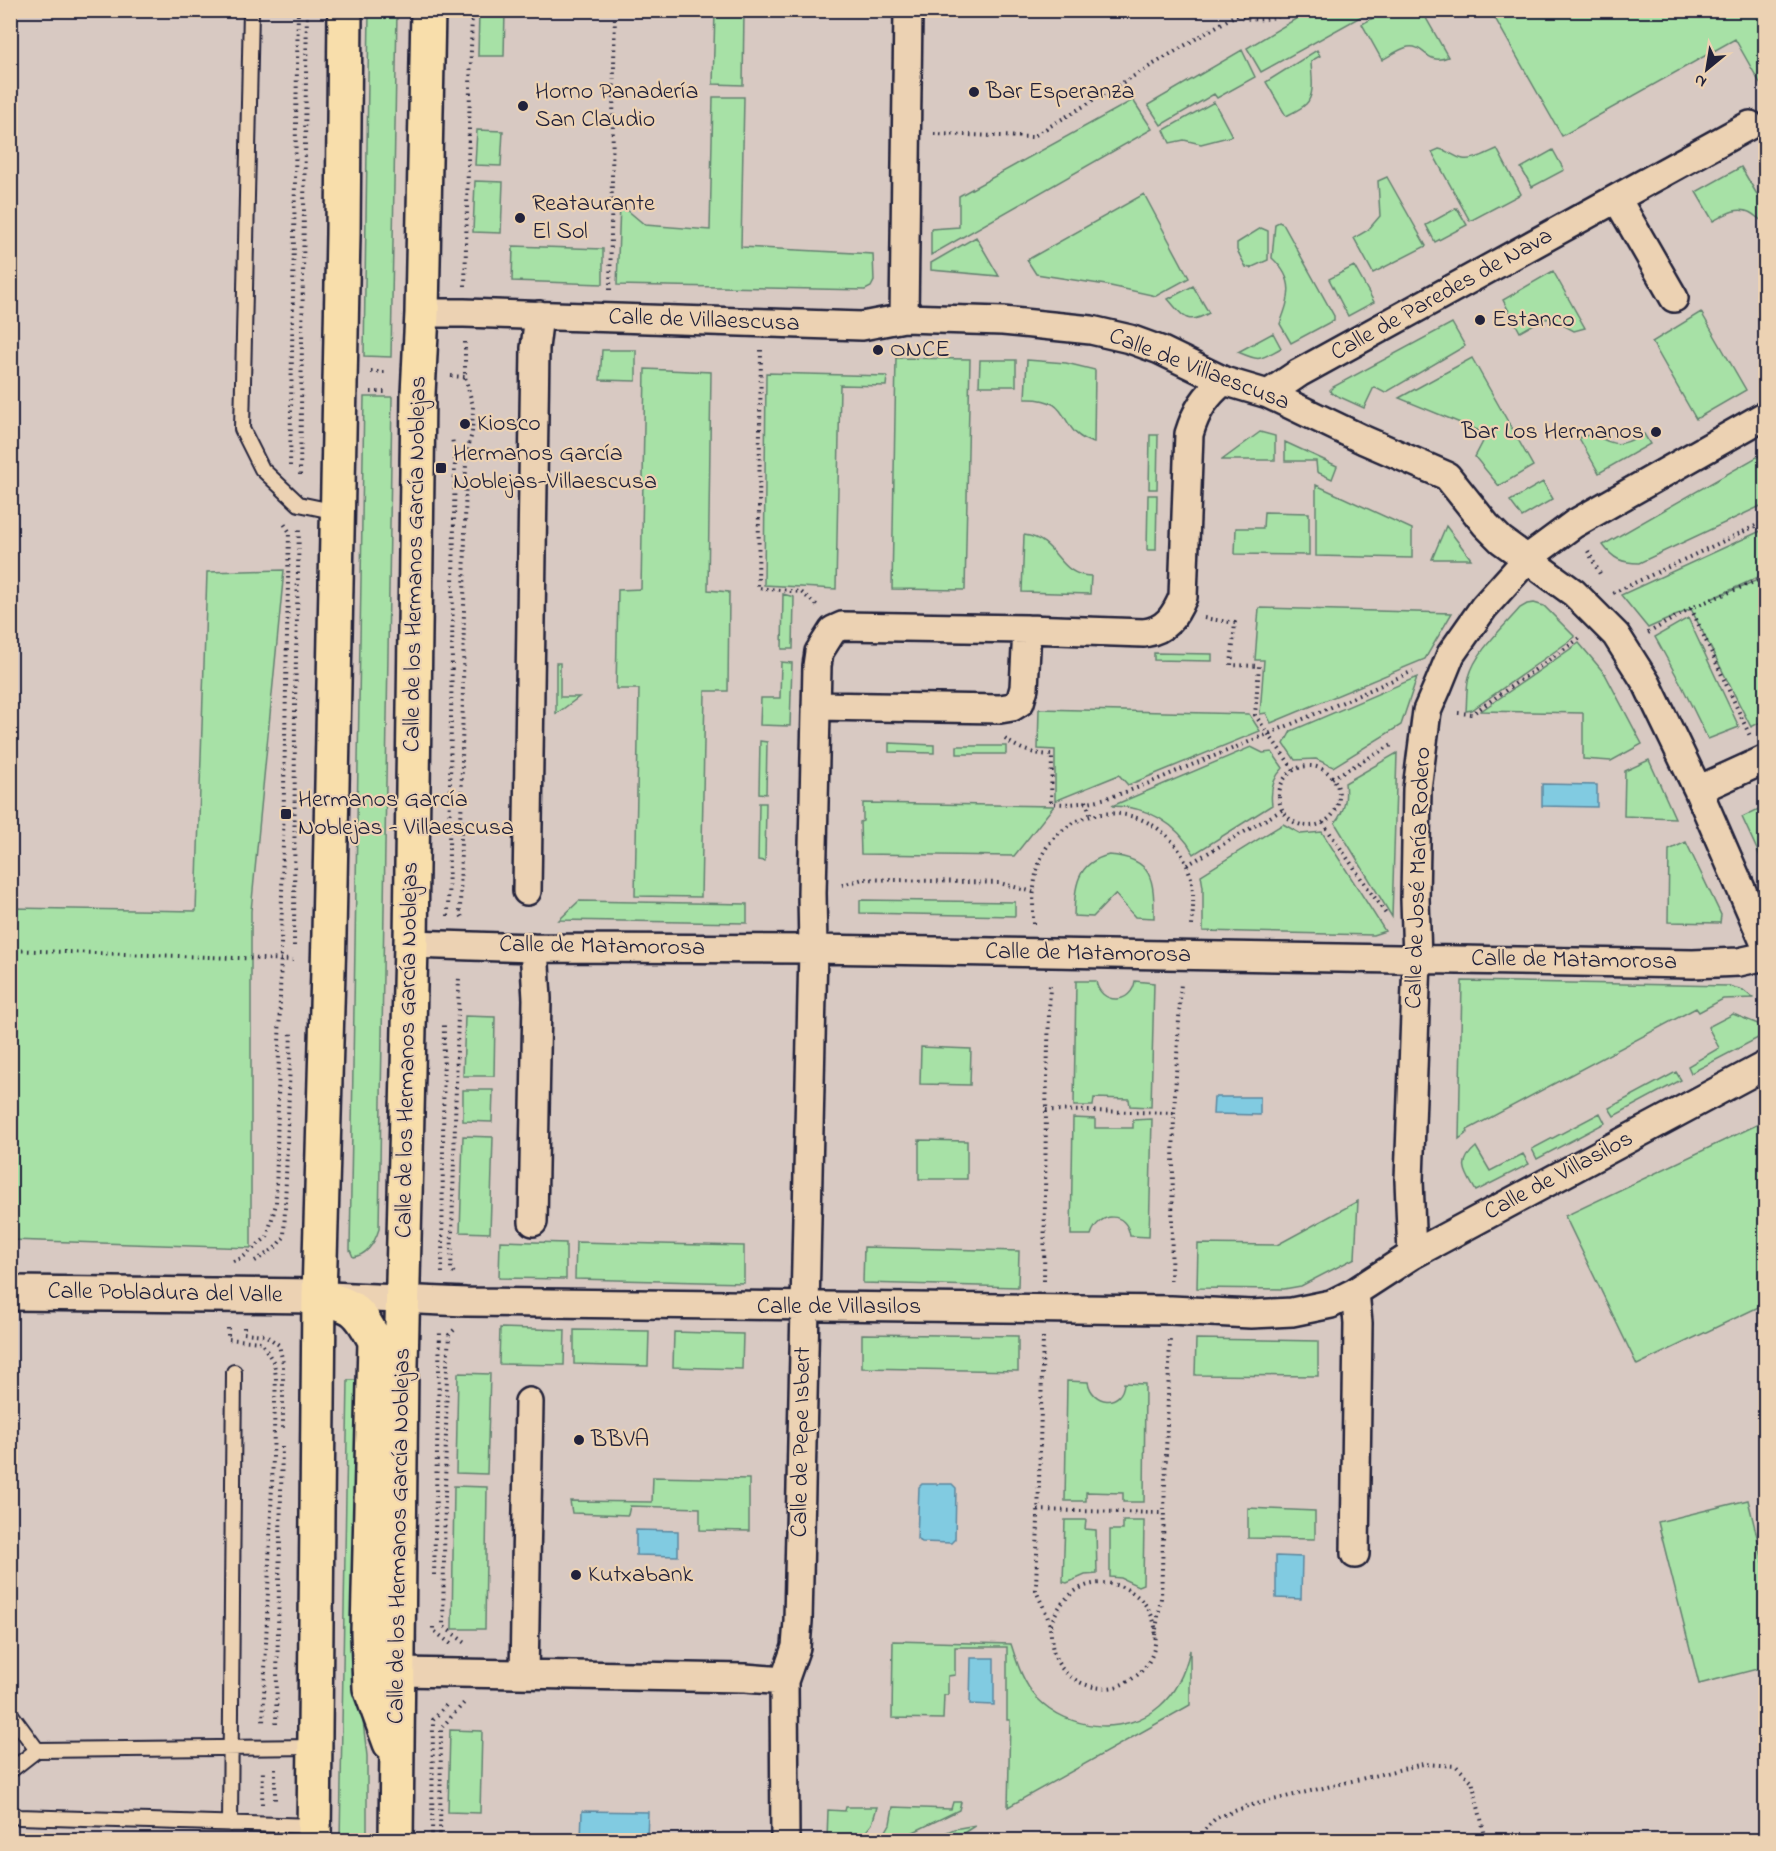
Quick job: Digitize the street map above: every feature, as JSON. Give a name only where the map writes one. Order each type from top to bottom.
[{"type":"main road","points":[[314,1833],[319,1296],[329,934],[343,234],[345,10]]},
{"type":"main road","name":"Calle de los Hermanos García Noblejas","points":[[396,1840],[402,1300],[411,944],[418,394],[422,313],[428,10]]},
{"type":"main road","name":"Calle de los Hermanos García Noblejas","points":[[319,1296],[348,1306],[364,1319],[375,1341],[368,1633],[370,1688],[397,1766]]},
{"type":"street","points":[[904,318],[908,10]]},
{"type":"street","name":"Calle de Paredes de Nava","points":[[1268,394],[1299,373],[1750,125]]},
{"type":"street","points":[[1617,198],[1674,298]]},
{"type":"street","name":"Calle de Villaescusa","points":[[422,313],[862,326],[904,318],[1003,321],[1091,330],[1140,342],[1224,381],[1268,394],[1364,440],[1447,476],[1501,540],[1574,593],[1603,605],[1616,634],[1647,684],[1698,789],[1766,946]]},
{"type":"street","points":[[527,891],[535,348],[539,315]]},
{"type":"street","points":[[813,949],[817,666],[819,652],[833,630],[842,626],[1144,633],[1158,631],[1176,613],[1183,597],[1189,434],[1196,412],[1209,392],[1224,381]]},
{"type":"street","name":"Calle de José María Rodero","points":[[1412,1255],[1409,1169],[1416,959],[1417,789],[1426,719],[1451,654],[1484,607],[1528,558],[1574,524],[1766,415]]},
{"type":"street","points":[[816,706],[1000,709],[1012,707],[1020,702],[1024,688],[1028,629]]},
{"type":"street","points":[[1698,789],[1763,760]]},
{"type":"street","name":"Calle de Matamorosa","points":[[411,944],[534,948],[813,949],[1693,964],[1739,962],[1766,956]]},
{"type":"street","points":[[532,1222],[537,999],[534,948]]},
{"type":"street","name":"Calle de Pepe Isbert","points":[[785,1840],[784,1681],[796,1647],[798,1621],[813,949]]},
{"type":"street","name":"Calle de Villasilos","points":[[319,1296],[402,1300],[715,1306],[1171,1310],[1251,1314],[1292,1312],[1331,1304],[1355,1292],[1412,1255],[1766,1065]]},
{"type":"street","points":[[1355,1292],[1359,1323],[1355,1554]]},
{"type":"street","name":"Calle Pobladura del Valle","points":[[10,1293],[319,1296]]},
{"type":"street","points":[[524,1674],[529,1402]]},
{"type":"street","points":[[399,1672],[745,1678],[784,1681]]},
{"type":"lane","points":[[251,10],[242,429],[262,469],[299,504],[337,513]]},
{"type":"lane","points":[[230,1824],[234,1372]]},
{"type":"lane","points":[[10,1713],[37,1750]]},
{"type":"lane","points":[[10,1771],[37,1750],[315,1747]]},
{"type":"lane","points":[[10,1812],[19,1817],[230,1824],[314,1833]]},
{"type":"path","points":[[288,472],[290,466],[298,10]]},
{"type":"path","points":[[300,481],[307,10]]},
{"type":"path","points":[[465,290],[472,10]]},
{"type":"path","points":[[610,289],[615,10]]},
{"type":"path","points":[[906,133],[1032,137],[1244,10]]},
{"type":"path","points":[[1236,16],[1254,21],[1273,18],[1297,10]]},
{"type":"path","points":[[761,322],[758,588],[801,592]]},
{"type":"path","points":[[464,920],[460,914],[466,456],[472,433],[473,406],[465,377],[465,339]]},
{"type":"path","points":[[452,366],[452,386]]},
{"type":"path","points":[[292,368],[312,369]]},
{"type":"path","points":[[451,431],[455,455],[448,916],[451,921]]},
{"type":"path","points":[[231,1262],[242,1258],[267,1237],[276,1204],[289,531],[280,516]]},
{"type":"path","points":[[1332,778],[1426,719],[1472,714],[1581,637],[1603,605],[1766,521]]},
{"type":"path","points":[[294,948],[299,524]]},
{"type":"path","points":[[1647,633],[1691,608],[1766,578]]},
{"type":"path","points":[[1691,608],[1763,760]]},
{"type":"path","points":[[1176,613],[1235,623],[1231,665],[1259,666],[1255,715],[1294,770]]},
{"type":"path","points":[[1000,709],[1003,738],[1033,754],[1052,755],[1051,803],[1068,805],[1110,798],[1269,734],[1451,654]]},
{"type":"path","points":[[1310,766],[1326,772],[1332,778],[1337,785],[1338,803],[1330,817],[1323,823],[1305,826],[1295,824],[1282,810],[1279,801],[1281,783],[1294,770],[1310,766]]},
{"type":"path","points":[[1086,801],[1091,816]]},
{"type":"path","points":[[1187,865],[1282,810]]},
{"type":"path","points":[[1112,813],[1134,816],[1154,825],[1171,838],[1187,865],[1193,889],[1192,927],[1182,956],[1174,1113],[1171,1310],[1161,1598],[1153,1652],[1145,1667],[1132,1679],[1116,1686],[1099,1688],[1082,1684],[1067,1675],[1056,1661],[1051,1645],[1050,1627],[1036,1590],[1051,954],[1033,928],[1033,892],[1037,867],[1049,844],[1068,827],[1091,816],[1112,813]]},
{"type":"path","points":[[1323,823],[1416,959]]},
{"type":"path","points":[[812,893],[863,879],[1000,883],[1033,892]]},
{"type":"path","points":[[10,950],[293,960],[293,972]]},
{"type":"path","points":[[459,972],[451,1270],[459,1278]]},
{"type":"path","points":[[442,1276],[444,1011]]},
{"type":"path","points":[[246,1266],[274,1249],[284,1237],[291,1031]]},
{"type":"path","points":[[1046,1110],[1174,1113]]},
{"type":"path","points":[[434,1584],[439,1332],[445,1326]]},
{"type":"path","points":[[228,1327],[228,1339],[261,1342],[274,1363],[276,1377],[263,1729]]},
{"type":"path","points":[[244,1327],[244,1333],[265,1335],[279,1345],[283,1363],[283,1433]]},
{"type":"path","points":[[457,1327],[449,1335],[447,1365],[443,1626],[467,1642],[467,1650]]},
{"type":"path","points":[[275,1728],[283,1444]]},
{"type":"path","points":[[1038,1510],[1164,1513]]},
{"type":"path","points":[[1050,1627],[1056,1611],[1066,1597],[1081,1587],[1098,1583],[1115,1584],[1131,1591],[1144,1602],[1153,1618],[1155,1635]]},
{"type":"path","points":[[433,1618],[433,1630],[456,1647]]},
{"type":"path","points":[[432,1840],[433,1720],[456,1694]]},
{"type":"path","points":[[440,1840],[441,1728],[466,1701],[466,1694]]},
{"type":"path","points":[[262,1809],[263,1762]]},
{"type":"path","points":[[275,1762],[275,1809]]},
{"type":"path","points":[[1200,1840],[1203,1832],[1216,1818],[1248,1806],[1423,1764],[1456,1766],[1472,1781],[1486,1840]]},
{"type":"green space","points":[[1387,10],[1422,11],[1448,57],[1435,59],[1414,47],[1408,47],[1382,60],[1362,24]]},
{"type":"green space","points":[[369,11],[397,11],[391,357],[364,356]]},
{"type":"green space","points":[[479,11],[505,11],[504,56],[478,56]]},
{"type":"green space","points":[[715,11],[744,11],[743,85],[713,84]]},
{"type":"green space","points":[[1309,11],[1371,11],[1261,72],[1247,48]]},
{"type":"green space","points":[[1491,11],[1765,11],[1765,92],[1735,39],[1562,136]]},
{"type":"green space","points":[[1242,50],[1255,77],[1217,98],[1214,94],[1161,125],[1148,105]]},
{"type":"green space","points":[[1317,50],[1320,56],[1311,61],[1312,89],[1309,100],[1302,108],[1286,116],[1266,82]]},
{"type":"green space","points":[[713,97],[744,97],[741,247],[873,254],[874,281],[871,287],[865,290],[617,285],[620,204],[645,225],[710,230]]},
{"type":"green space","points":[[1133,100],[1152,129],[931,255],[931,229],[959,227],[959,196]]},
{"type":"green space","points":[[1214,102],[1232,136],[1201,144],[1184,140],[1170,143],[1164,130]]},
{"type":"green space","points":[[477,130],[503,131],[501,166],[475,165]]},
{"type":"green space","points":[[1439,149],[1460,158],[1472,159],[1497,149],[1521,194],[1470,221],[1432,152]]},
{"type":"green space","points":[[1553,150],[1564,170],[1532,187],[1521,168]]},
{"type":"green space","points":[[1741,167],[1765,208],[1765,222],[1744,210],[1730,212],[1713,221],[1696,192]]},
{"type":"green space","points":[[1387,177],[1426,246],[1373,273],[1354,238],[1368,230],[1380,216],[1378,181]]},
{"type":"green space","points":[[475,181],[503,182],[501,233],[473,232]]},
{"type":"green space","points":[[1144,194],[1189,278],[1156,296],[1106,285],[1036,274],[1027,260]]},
{"type":"green space","points":[[1457,208],[1467,225],[1435,242],[1426,225]]},
{"type":"green space","points":[[1279,222],[1283,224],[1334,316],[1334,320],[1291,343],[1280,324],[1288,297],[1288,281],[1280,266],[1272,258],[1275,224]]},
{"type":"green space","points":[[1261,228],[1268,231],[1268,260],[1250,268],[1246,267],[1237,250],[1237,243]]},
{"type":"green space","points":[[976,237],[999,276],[931,270],[931,263]]},
{"type":"green space","points":[[513,246],[603,249],[603,284],[512,281]]},
{"type":"green space","points":[[1354,266],[1374,302],[1348,316],[1329,279]]},
{"type":"green space","points":[[1553,271],[1585,328],[1574,331],[1550,318],[1541,320],[1520,332],[1503,300]]},
{"type":"green space","points":[[1193,286],[1209,313],[1190,319],[1168,299]]},
{"type":"green space","points":[[1701,312],[1746,390],[1696,419],[1652,342]]},
{"type":"green space","points":[[1452,323],[1465,346],[1385,393],[1374,387],[1364,408],[1331,393],[1330,390],[1333,387]]},
{"type":"green space","points":[[1273,333],[1281,348],[1260,358],[1238,352]]},
{"type":"green space","points":[[602,350],[636,350],[636,381],[600,380]]},
{"type":"green space","points":[[896,358],[970,359],[965,590],[892,589]]},
{"type":"green space","points":[[1472,358],[1533,466],[1499,486],[1475,457],[1487,434],[1399,398]]},
{"type":"green space","points":[[980,360],[1016,360],[1016,386],[979,386]]},
{"type":"green space","points":[[1027,360],[1066,363],[1095,370],[1094,443],[1082,438],[1074,431],[1052,403],[1025,399]]},
{"type":"green space","points":[[645,369],[711,372],[708,590],[729,592],[728,691],[705,691],[701,897],[635,896],[639,689],[616,689],[618,590],[641,589]]},
{"type":"green space","points":[[766,373],[887,376],[886,386],[840,385],[836,589],[764,585]]},
{"type":"green space","points":[[364,397],[392,397],[379,1229],[370,1247],[363,1254],[353,1257],[350,1250]]},
{"type":"green space","points":[[1260,432],[1275,436],[1275,460],[1222,460]]},
{"type":"green space","points":[[1592,434],[1618,444],[1644,434],[1650,444],[1599,473],[1579,438]]},
{"type":"green space","points":[[1150,435],[1158,435],[1157,489],[1149,489]]},
{"type":"green space","points":[[1285,442],[1337,466],[1332,479],[1317,472],[1316,461],[1285,461]]},
{"type":"green space","points":[[1762,454],[1765,462],[1765,504],[1639,563],[1618,559],[1610,554],[1603,545]]},
{"type":"green space","points":[[1543,482],[1553,499],[1522,517],[1510,501]]},
{"type":"green space","points":[[1316,485],[1412,529],[1412,558],[1316,556]]},
{"type":"green space","points":[[1148,495],[1157,495],[1156,550],[1147,550]]},
{"type":"green space","points":[[1264,512],[1309,513],[1309,555],[1235,554],[1236,528],[1263,528]]},
{"type":"green space","points":[[1446,526],[1471,559],[1432,559]]},
{"type":"green space","points":[[1765,529],[1765,574],[1711,599],[1765,577],[1765,720],[1751,727],[1691,609],[1648,628],[1621,595]]},
{"type":"green space","points":[[1024,535],[1044,543],[1071,570],[1091,576],[1090,594],[1022,592]]},
{"type":"green space","points":[[284,570],[251,911],[251,1248],[11,1240],[11,908],[196,911],[207,572]]},
{"type":"green space","points":[[783,594],[794,597],[793,649],[782,649]]},
{"type":"green space","points":[[1534,603],[1544,606],[1575,637],[1472,710],[1466,711],[1468,681],[1478,658],[1520,608]]},
{"type":"green space","points":[[1259,608],[1452,613],[1425,659],[1271,723],[1266,713],[1260,714],[1264,660],[1255,660]]},
{"type":"green space","points":[[1688,618],[1739,727],[1708,739],[1655,637]]},
{"type":"green space","points":[[1579,643],[1605,674],[1642,744],[1611,761],[1583,759],[1583,713],[1481,711]]},
{"type":"green space","points":[[1154,653],[1212,654],[1212,661],[1154,660]]},
{"type":"green space","points":[[781,662],[792,663],[790,726],[760,725],[761,698],[780,698]]},
{"type":"green space","points":[[556,663],[560,663],[560,697],[579,697],[556,714]]},
{"type":"green space","points":[[1417,677],[1401,725],[1333,767],[1316,759],[1295,760],[1284,744],[1291,731]]},
{"type":"green space","points":[[1039,709],[1249,714],[1260,731],[1128,785],[1119,775],[1055,801],[1055,750],[1038,749]]},
{"type":"green space","points":[[760,741],[767,742],[766,794],[759,793]]},
{"type":"green space","points":[[889,743],[934,745],[934,753],[889,752]]},
{"type":"green space","points":[[957,746],[1006,746],[1006,754],[957,754]]},
{"type":"green space","points":[[1251,747],[1263,753],[1272,752],[1283,768],[1273,785],[1272,805],[1194,854],[1179,833],[1160,818],[1137,809],[1112,806]]},
{"type":"green space","points":[[1397,753],[1392,917],[1335,823],[1344,804],[1345,783]]},
{"type":"green space","points":[[1649,760],[1675,818],[1624,816],[1625,771]]},
{"type":"green space","points":[[759,803],[766,803],[765,861],[758,860]]},
{"type":"green space","points":[[863,803],[1054,806],[1014,856],[861,854],[860,822],[863,821]]},
{"type":"green space","points":[[1765,806],[1765,867],[1742,817]]},
{"type":"green space","points":[[1283,824],[1301,834],[1322,832],[1385,931],[1373,935],[1203,931],[1201,875]]},
{"type":"green space","points":[[1686,842],[1721,915],[1720,923],[1668,922],[1669,850]]},
{"type":"green space","points":[[1109,855],[1124,857],[1143,866],[1152,883],[1154,918],[1135,917],[1115,894],[1093,917],[1074,916],[1075,895],[1084,870],[1098,859]]},
{"type":"green space","points":[[860,900],[1015,902],[1015,916],[860,913]]},
{"type":"green space","points":[[579,901],[747,904],[747,923],[559,920]]},
{"type":"green space","points":[[1076,981],[1096,981],[1103,994],[1116,999],[1128,994],[1133,989],[1135,981],[1154,983],[1151,1107],[1130,1106],[1129,1099],[1094,1098],[1093,1106],[1074,1106]]},
{"type":"green space","points":[[1462,981],[1729,986],[1743,990],[1753,998],[1723,999],[1699,1012],[1696,1008],[1467,1130],[1468,1132],[1459,1139]]},
{"type":"green space","points":[[1733,1014],[1763,1026],[1760,1037],[1691,1073],[1688,1066],[1719,1048],[1708,1027]]},
{"type":"green space","points":[[465,1016],[495,1017],[494,1076],[463,1076]]},
{"type":"green space","points":[[921,1047],[971,1049],[970,1085],[920,1084]]},
{"type":"green space","points":[[1676,1072],[1681,1080],[1614,1116],[1609,1108]]},
{"type":"green space","points":[[463,1090],[493,1090],[492,1122],[463,1121]]},
{"type":"green space","points":[[1600,1113],[1605,1123],[1537,1159],[1532,1149]]},
{"type":"green space","points":[[1073,1118],[1095,1119],[1095,1128],[1133,1128],[1133,1120],[1152,1119],[1149,1237],[1130,1236],[1124,1222],[1112,1217],[1100,1222],[1091,1235],[1071,1235]]},
{"type":"green space","points":[[1765,1121],[1765,1304],[1637,1365],[1565,1216]]},
{"type":"green space","points":[[463,1136],[493,1137],[490,1233],[460,1232]]},
{"type":"green space","points":[[919,1140],[967,1141],[967,1179],[919,1179]]},
{"type":"green space","points":[[1476,1147],[1490,1171],[1523,1154],[1529,1164],[1476,1191],[1466,1173],[1465,1163],[1466,1158]]},
{"type":"green space","points":[[1358,1201],[1355,1258],[1301,1286],[1284,1289],[1197,1288],[1198,1244],[1277,1245]]},
{"type":"green space","points":[[500,1241],[566,1243],[566,1279],[499,1278]]},
{"type":"green space","points":[[576,1242],[744,1246],[744,1283],[575,1279]]},
{"type":"green space","points":[[864,1247],[1019,1251],[1018,1287],[863,1283]]},
{"type":"green space","points":[[500,1328],[565,1330],[564,1365],[499,1364]]},
{"type":"green space","points":[[574,1330],[649,1331],[648,1366],[574,1364]]},
{"type":"green space","points":[[674,1332],[743,1334],[742,1369],[673,1367]]},
{"type":"green space","points":[[862,1334],[1018,1336],[1018,1371],[862,1368]]},
{"type":"green space","points":[[1196,1339],[1318,1341],[1318,1376],[1195,1375]]},
{"type":"green space","points":[[458,1373],[490,1374],[487,1474],[456,1473]]},
{"type":"green space","points":[[348,1380],[361,1380],[357,1669],[367,1756],[367,1840],[340,1840]]},
{"type":"green space","points":[[1067,1381],[1088,1382],[1095,1395],[1107,1400],[1118,1397],[1124,1383],[1145,1384],[1144,1502],[1123,1502],[1123,1493],[1086,1492],[1086,1501],[1065,1501]]},
{"type":"green space","points":[[653,1477],[749,1479],[749,1531],[700,1530],[700,1508],[630,1506],[628,1515],[572,1513],[570,1501],[652,1502]]},
{"type":"green space","points":[[454,1486],[487,1487],[485,1629],[452,1629]]},
{"type":"green space","points":[[1748,1500],[1765,1569],[1765,1667],[1699,1684],[1658,1522]]},
{"type":"green space","points":[[1248,1508],[1315,1511],[1315,1539],[1248,1538]]},
{"type":"green space","points":[[1065,1520],[1086,1520],[1085,1529],[1096,1530],[1097,1574],[1085,1575],[1067,1583],[1063,1582]]},
{"type":"green space","points":[[1123,1521],[1144,1521],[1143,1584],[1138,1586],[1121,1578],[1110,1577],[1110,1530],[1123,1530]]},
{"type":"green space","points":[[893,1641],[1011,1644],[1024,1679],[1037,1698],[1064,1717],[1097,1726],[1114,1726],[1130,1722],[1146,1716],[1160,1706],[1180,1681],[1190,1650],[1190,1705],[1008,1807],[1010,1720],[1007,1720],[1007,1647],[955,1647],[955,1675],[948,1676],[948,1695],[944,1695],[943,1719],[892,1718]]},
{"type":"green space","points":[[450,1730],[482,1731],[480,1813],[448,1812]]},
{"type":"green space","points":[[953,1802],[961,1802],[959,1810],[897,1840],[881,1840],[890,1824],[893,1807],[951,1809]]},
{"type":"green space","points":[[846,1807],[877,1807],[872,1824],[859,1840],[827,1840],[828,1810],[845,1811]]},
{"type":"green space","points":[[976,1825],[953,1840],[930,1840],[954,1829]]},
{"type":"water","points":[[1542,784],[1597,785],[1597,807],[1542,806]]},
{"type":"water","points":[[1214,1097],[1260,1097],[1260,1115],[1213,1114]]},
{"type":"water","points":[[922,1484],[952,1484],[956,1488],[955,1539],[951,1543],[922,1542],[917,1539],[919,1487]]},
{"type":"water","points":[[636,1530],[678,1531],[678,1556],[636,1555]]},
{"type":"water","points":[[1276,1556],[1302,1557],[1301,1599],[1276,1598]]},
{"type":"water","points":[[971,1658],[994,1658],[994,1705],[970,1704]]},
{"type":"water","points":[[582,1811],[648,1812],[647,1840],[581,1840]]},
{"type":"place","name":"Bar Esperanza","points":[[974,92]]},
{"type":"place","name":"Horno Panadería San Claudio","points":[[523,106]]},
{"type":"place","name":"Reataurante El Sol","points":[[520,218]]},
{"type":"place","name":"Estanco","points":[[1480,320]]},
{"type":"place","name":"ONCE","points":[[878,350]]},
{"type":"place","name":"Kiosco","points":[[465,424]]},
{"type":"place","name":"Bar Los Hermanos","points":[[1656,432]]},
{"type":"place","name":"Hermanos García Noblejas-Villaescusa","points":[[441,468]]},
{"type":"place","name":"Hermanos García Noblejas - Villaescusa","points":[[286,814]]},
{"type":"place","name":"BBVA","points":[[579,1440]]},
{"type":"place","name":"Kutxabank","points":[[576,1575]]}]
